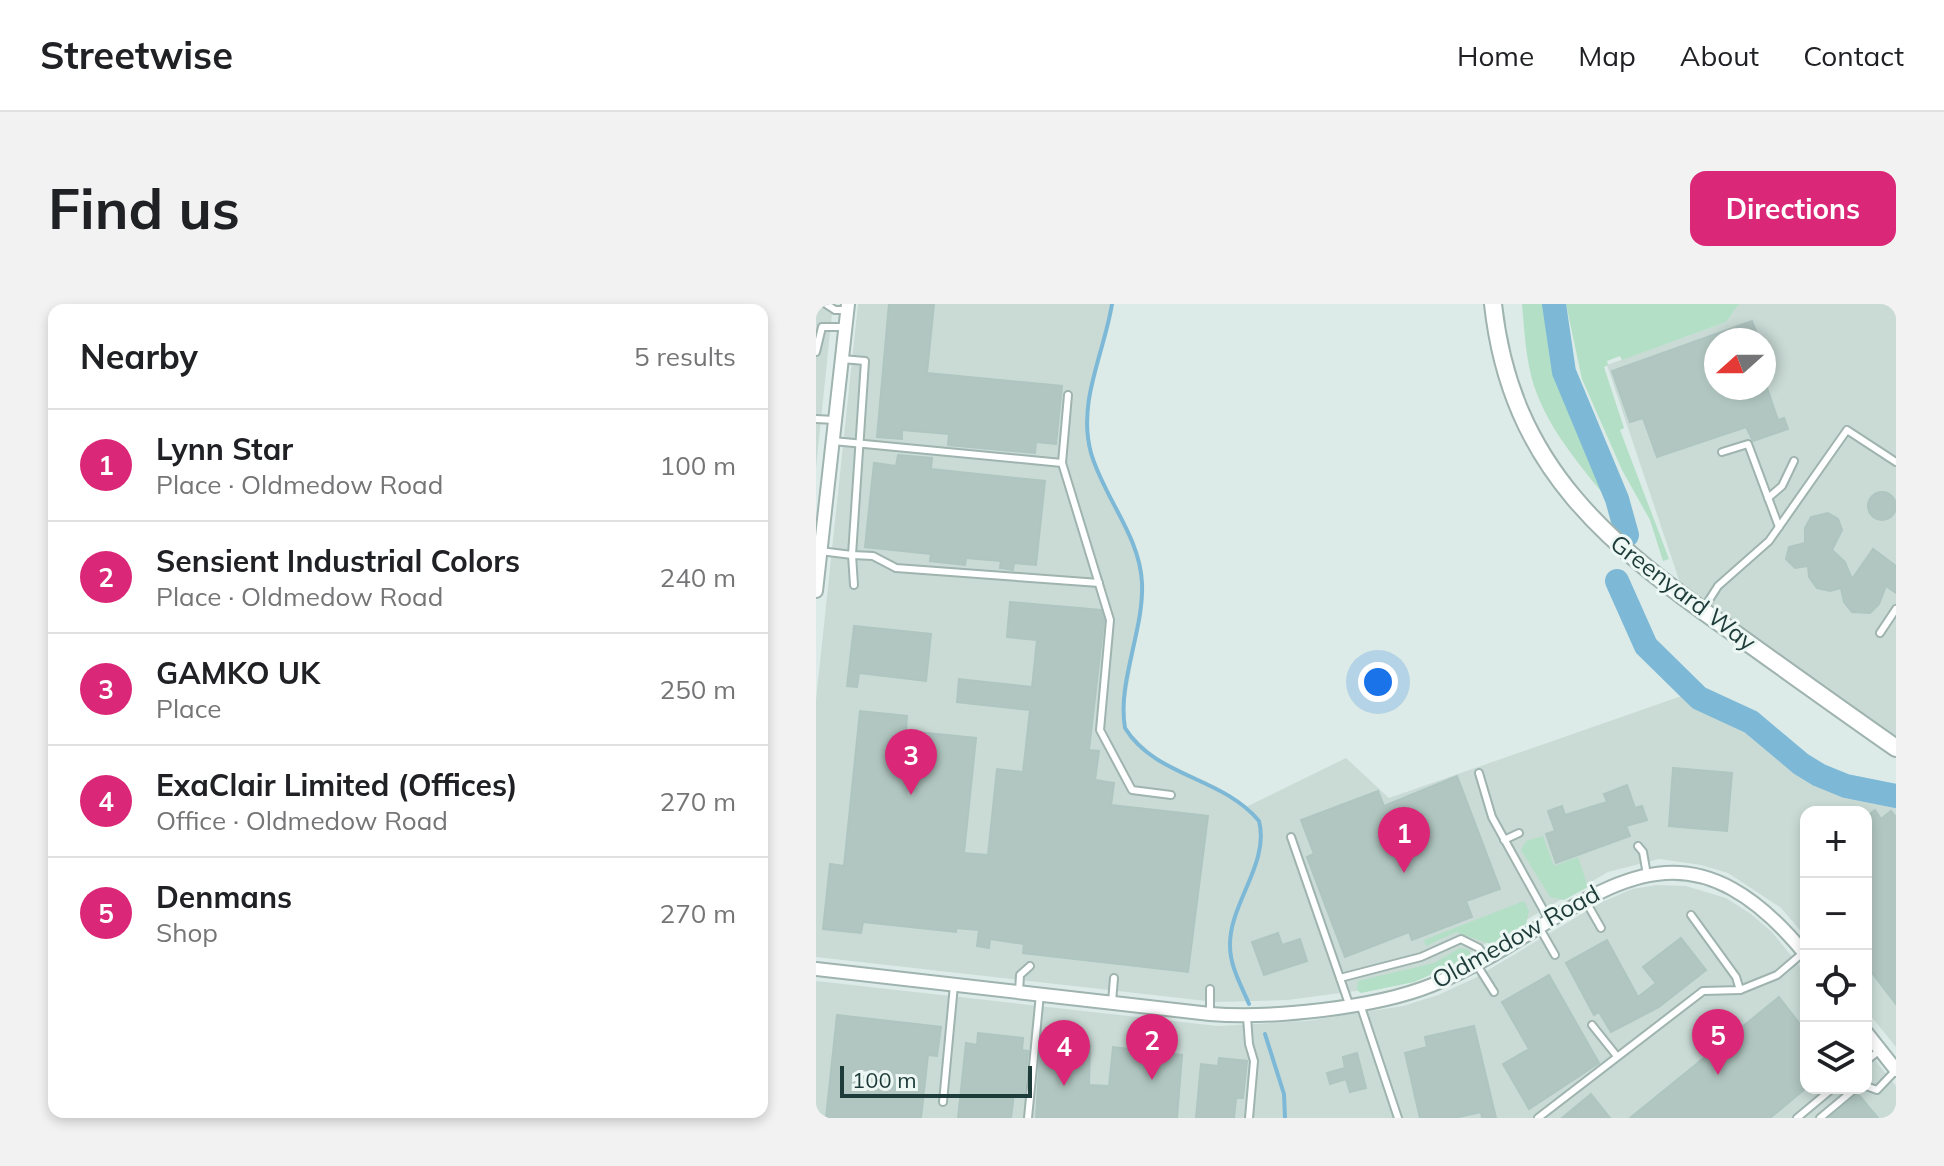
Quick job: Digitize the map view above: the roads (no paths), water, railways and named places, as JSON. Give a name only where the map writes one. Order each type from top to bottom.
[{"type":"street","name":"Greenyard Way","points":[[1493,304],[1513,395],[1532,439],[1561,485],[1609,537],[1702,611],[1896,748]]},
{"type":"street","points":[[816,591],[848,307]]},
{"type":"street","name":"Oldmedow Road","points":[[816,969],[1247,1017],[1414,992],[1481,961],[1584,898],[1619,882],[1647,875],[1692,875],[1724,885],[1777,920],[1802,950]]},
{"type":"street","points":[[1872,1040],[1896,1070]]},
{"type":"lane","points":[[826,304],[835,310],[848,307]]},
{"type":"lane","points":[[816,352],[822,327],[845,327]]},
{"type":"lane","points":[[842,359],[865,361],[862,443],[852,555],[854,585]]},
{"type":"lane","points":[[1068,395],[1062,463],[1110,620],[1100,730],[1132,790],[1171,795]]},
{"type":"lane","points":[[816,419],[835,420]]},
{"type":"lane","points":[[1702,611],[1718,586],[1769,541],[1847,430],[1896,462]]},
{"type":"lane","points":[[833,441],[1062,463]]},
{"type":"lane","points":[[1722,452],[1748,444],[1779,527]]},
{"type":"lane","points":[[1768,498],[1782,486],[1794,461]]},
{"type":"lane","points":[[820,551],[873,556],[896,568],[1099,583]]},
{"type":"lane","points":[[1880,633],[1896,609]]},
{"type":"lane","points":[[1479,773],[1504,840],[1544,923],[1555,955]]},
{"type":"lane","points":[[1504,840],[1519,833]]},
{"type":"lane","points":[[1291,837],[1340,978],[1354,1003],[1398,1118]]},
{"type":"lane","points":[[1638,846],[1643,852],[1647,875]]},
{"type":"lane","points":[[1584,898],[1601,928]]},
{"type":"lane","points":[[1691,915],[1736,977],[1740,990]]},
{"type":"lane","points":[[1340,978],[1421,957],[1461,939],[1479,948],[1494,992]]},
{"type":"lane","points":[[1538,1118],[1703,991],[1740,990],[1777,975],[1800,958]]},
{"type":"lane","points":[[1019,992],[1020,975],[1030,966]]},
{"type":"lane","points":[[1112,1002],[1114,978]]},
{"type":"lane","points":[[943,1102],[954,985]]},
{"type":"lane","points":[[1210,989],[1210,1014]]},
{"type":"lane","points":[[1028,1118],[1040,994]]},
{"type":"lane","points":[[1247,1017],[1254,1061],[1249,1118]]},
{"type":"lane","points":[[1592,1025],[1616,1055]]},
{"type":"lane","points":[[1872,1056],[1880,1050]]},
{"type":"lane","points":[[1872,1088],[1877,1090],[1896,1070]]},
{"type":"lane","points":[[1797,1118],[1826,1094]]},
{"type":"lane","points":[[1820,1118],[1849,1094]]},
{"type":"waterway","points":[[1112,304],[1087,415],[1091,453],[1140,566],[1142,601],[1127,675],[1125,728],[1154,757],[1227,795],[1259,821],[1259,852],[1231,930],[1230,946],[1234,968],[1249,1004]]},
{"type":"waterway","points":[[1554,304],[1564,372],[1617,499],[1627,535]]},
{"type":"waterway","points":[[1617,581],[1646,646],[1699,698],[1751,722],[1819,775],[1846,786],[1896,796]]},
{"type":"waterway","points":[[1265,1034],[1284,1094],[1285,1118]]},
{"type":"place","name":"GAMKO UK","points":[[911,795]]},
{"type":"place","name":"Lynn Star","points":[[1404,873]]},
{"type":"place","name":"Denmans","points":[[1718,1075]]},
{"type":"place","name":"Sensient Industrial Colors","points":[[1152,1080]]},
{"type":"place","name":"ExaClair Limited (Offices)","points":[[1064,1086]]}]
